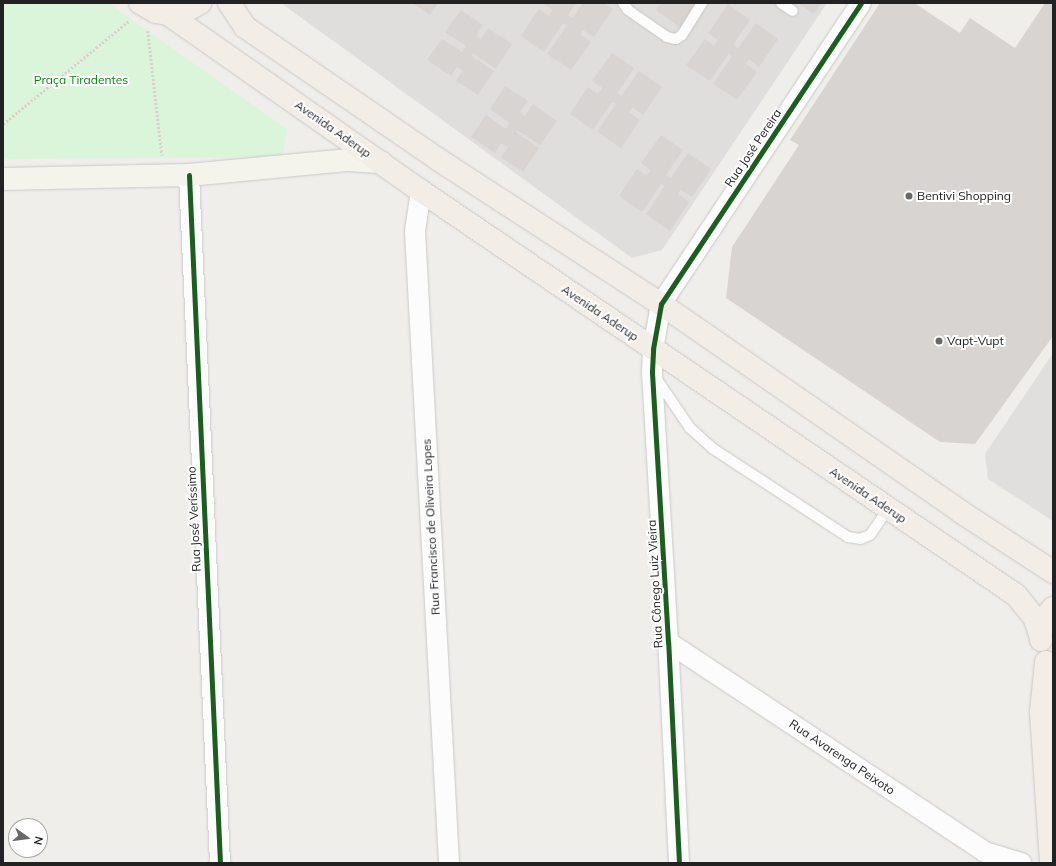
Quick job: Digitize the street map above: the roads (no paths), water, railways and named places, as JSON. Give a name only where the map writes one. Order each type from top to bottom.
[{"type":"main road","name":"Avenida Aderup","points":[[142,5],[156,12],[168,14],[182,13],[200,3]]},
{"type":"main road","points":[[229,3],[245,27],[439,160],[661,304],[961,512],[1053,572]]},
{"type":"main road","name":"Avenida Aderup","points":[[168,14],[421,191],[1016,595],[1034,617],[1040,634],[1041,648],[1049,666]]},
{"type":"main road","points":[[3,179],[189,175],[288,167],[349,160],[380,162]]},
{"type":"main road","points":[[1040,634],[1048,614],[1053,608]]},
{"type":"main road","points":[[1049,666],[1041,712],[1051,863]]},
{"type":"street","name":"Rua José Pereira","points":[[661,304],[861,3]]},
{"type":"street","name":"Rua José Veríssimo","points":[[189,175],[220,863]]},
{"type":"street","name":"Rua Francisco de Oliveira Lopes","points":[[421,191],[415,230],[449,863]]},
{"type":"street","name":"Rua Cônego Luiz Vieira","points":[[661,304],[652,371],[679,863]]},
{"type":"street","name":"Rua Avarenga Peixoto","points":[[668,642],[985,852],[1021,863]]},
{"type":"lane","points":[[623,3],[628,10],[667,37],[676,39],[682,35],[702,3]]},
{"type":"lane","points":[[780,3],[793,11]]},
{"type":"lane","points":[[652,371],[690,428],[712,448],[848,537],[860,539],[870,535],[888,509]]},
{"type":"place","name":"Bentivi Shopping","points":[[909,196]]},
{"type":"place","name":"Vapt-Vupt","points":[[939,341]]},
{"type":"park label","name":"Praça Tiradentes","points":[[81,80]]}]
